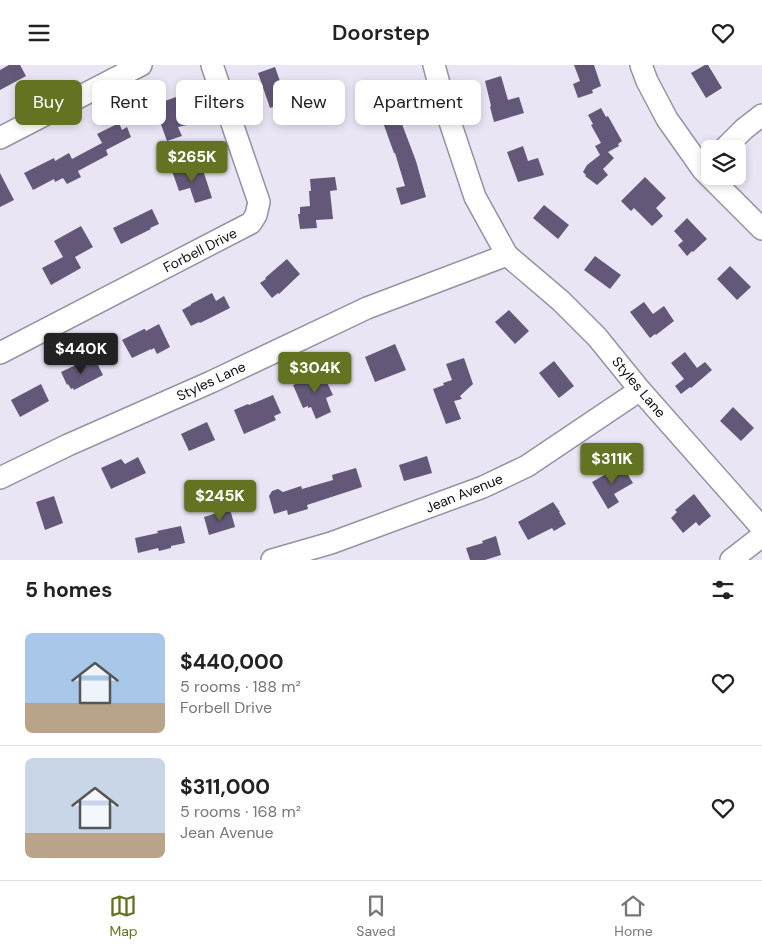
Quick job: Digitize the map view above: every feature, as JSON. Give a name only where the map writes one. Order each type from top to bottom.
[{"type":"street","points":[[0,138],[141,65]]},
{"type":"street","name":"Forbell Drive","points":[[0,353],[251,223],[256,215],[259,202],[212,65]]},
{"type":"street","name":"Styles Lane","points":[[434,65],[446,110],[475,197],[507,255],[561,301],[597,337],[640,390],[762,528]]},
{"type":"street","points":[[641,65],[667,119],[701,160]]},
{"type":"street","points":[[733,140],[762,115]]},
{"type":"street","points":[[723,185],[762,229]]},
{"type":"street","name":"Styles Lane","points":[[0,479],[68,445],[211,382],[367,307],[507,255]]},
{"type":"street","name":"Jean Avenue","points":[[272,560],[331,543],[483,487],[528,466],[640,390]]},
{"type":"street","points":[[731,560],[762,536]]},
{"type":"building","points":[[9,65],[20,65],[26,76],[15,80],[15,82],[0,90],[0,70]]},
{"type":"building","points":[[574,65],[594,65],[601,86],[592,90],[593,93],[578,98],[573,84],[580,81]]},
{"type":"building","points":[[708,65],[722,88],[706,98],[691,73]]},
{"type":"building","points":[[275,67],[280,80],[273,80],[273,107],[270,108],[263,88],[263,80],[260,80],[258,73]]},
{"type":"building","points":[[501,76],[508,100],[519,97],[524,113],[494,122],[485,81]]},
{"type":"building","points":[[176,97],[176,125],[187,125],[178,127],[182,136],[167,141],[161,125],[166,125],[166,101]]},
{"type":"building","points":[[601,108],[606,117],[608,116],[622,141],[618,144],[619,146],[608,152],[614,158],[603,169],[608,175],[597,185],[585,176],[583,172],[587,165],[600,155],[595,146],[601,143],[588,115]]},
{"type":"building","points":[[115,125],[120,125],[122,130],[127,127],[131,137],[106,150],[108,155],[78,171],[81,177],[67,184],[63,178],[55,182],[54,179],[33,190],[24,173],[54,158],[55,161],[69,153],[72,159],[102,143],[105,148],[97,134]]},
{"type":"building","points":[[384,125],[402,125],[416,161],[426,197],[401,205],[396,188],[405,186]]},
{"type":"building","points":[[523,146],[528,161],[538,158],[544,175],[518,182],[507,152]]},
{"type":"building","points":[[187,163],[191,174],[203,170],[212,198],[195,203],[190,188],[179,191],[171,168]]},
{"type":"building","points":[[0,173],[14,200],[0,207]]},
{"type":"building","points":[[335,177],[337,190],[330,191],[333,219],[316,220],[317,228],[300,229],[298,214],[300,214],[300,207],[310,206],[310,179]]},
{"type":"building","points":[[645,177],[666,198],[656,208],[663,216],[652,226],[634,208],[631,211],[621,201]]},
{"type":"building","points":[[544,205],[569,225],[558,239],[533,218]]},
{"type":"building","points":[[152,209],[159,224],[121,244],[113,228]]},
{"type":"building","points":[[687,218],[707,239],[687,256],[678,245],[683,241],[674,231]]},
{"type":"building","points":[[81,226],[93,247],[75,257],[81,268],[51,285],[42,268],[63,257],[54,241]]},
{"type":"building","points":[[595,256],[621,275],[610,289],[584,270]]},
{"type":"building","points":[[287,259],[300,274],[279,294],[272,298],[260,283]]},
{"type":"building","points":[[730,266],[751,287],[737,300],[717,279]]},
{"type":"building","points":[[212,293],[216,301],[224,296],[230,308],[191,326],[182,310]]},
{"type":"building","points":[[644,302],[653,314],[664,306],[674,321],[650,338],[630,312]]},
{"type":"building","points":[[509,310],[529,331],[515,344],[495,322]]},
{"type":"building","points":[[159,324],[170,347],[157,354],[154,348],[132,358],[122,340]]},
{"type":"building","points":[[395,344],[406,370],[375,382],[365,357]]},
{"type":"building","points":[[685,352],[697,368],[705,362],[712,370],[681,394],[675,386],[684,379],[671,363]]},
{"type":"building","points":[[464,358],[473,384],[460,396],[462,399],[454,401],[461,419],[446,424],[433,389],[452,380],[446,364]]},
{"type":"building","points":[[96,361],[103,375],[74,390],[67,385],[61,372],[80,363],[83,367]]},
{"type":"building","points":[[554,361],[574,386],[559,398],[539,373]]},
{"type":"building","points":[[322,372],[333,395],[326,398],[331,412],[316,419],[311,407],[303,408],[293,385]]},
{"type":"building","points":[[41,384],[49,401],[20,417],[11,400]]},
{"type":"building","points":[[273,395],[281,413],[274,416],[276,420],[244,434],[234,410]]},
{"type":"building","points":[[733,407],[754,428],[741,441],[720,421]]},
{"type":"building","points":[[207,422],[215,440],[189,451],[181,434]]},
{"type":"building","points":[[427,456],[432,473],[404,481],[399,465]]},
{"type":"building","points":[[138,457],[146,473],[111,489],[101,468],[121,459],[125,464]]},
{"type":"building","points":[[622,465],[633,483],[614,494],[619,502],[608,509],[592,482]]},
{"type":"building","points":[[356,468],[362,487],[307,505],[308,509],[288,515],[287,510],[274,514],[269,496],[272,491],[278,489],[283,492],[301,486],[302,489],[333,480],[332,475]]},
{"type":"building","points":[[694,494],[711,516],[699,526],[696,522],[683,533],[671,518],[677,512],[675,510]]},
{"type":"building","points":[[54,496],[63,523],[45,530],[36,502]]},
{"type":"building","points":[[553,502],[566,524],[554,531],[552,528],[528,540],[518,522]]},
{"type":"building","points":[[230,509],[235,527],[209,535],[204,517]]},
{"type":"building","points":[[181,526],[185,543],[159,551],[158,548],[138,553],[135,538]]},
{"type":"building","points":[[496,536],[501,555],[485,560],[470,560],[466,548],[483,543],[482,541]]}]
